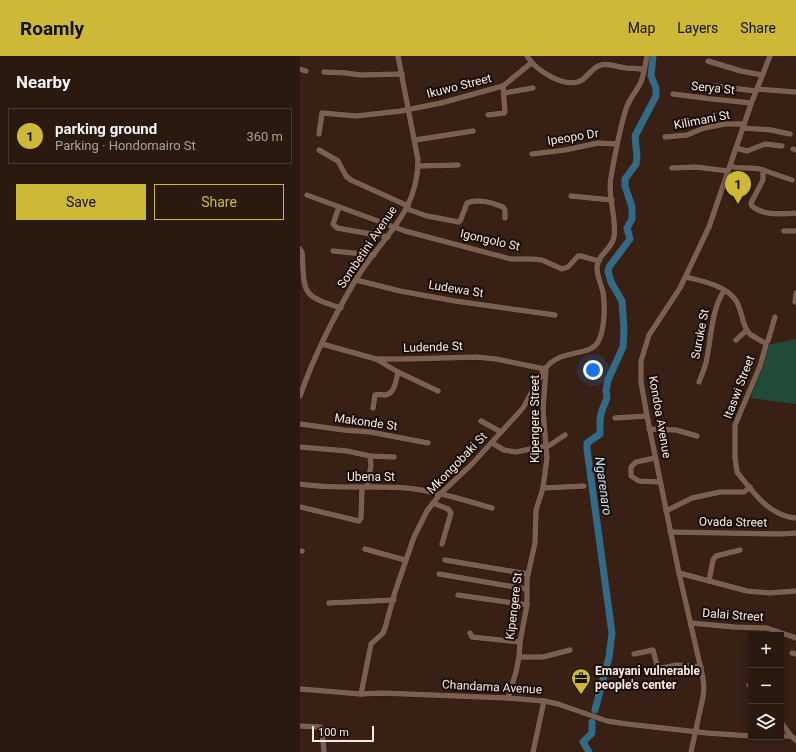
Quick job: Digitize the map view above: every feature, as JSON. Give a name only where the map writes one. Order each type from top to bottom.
[{"type":"street","name":"Sombetini Avenue","points":[[300,396],[307,376],[322,344],[356,280],[395,228],[407,208],[413,194],[418,166],[415,140],[398,56]]},
{"type":"street","points":[[527,56],[531,63],[554,78],[566,83],[581,81],[599,65],[607,64],[625,68],[644,69]]},
{"type":"street","points":[[599,262],[614,239],[615,221],[610,183],[617,144],[627,107],[640,83],[647,56]]},
{"type":"street","points":[[761,56],[769,57]]},
{"type":"street","name":"Kondoa Avenue","points":[[691,752],[694,731],[704,688],[701,667],[678,573],[649,429],[641,382],[640,361],[648,335],[680,288],[709,227],[751,103],[769,57]]},
{"type":"street","points":[[708,61],[762,75]]},
{"type":"street","name":"Ikuwo Street","points":[[319,134],[322,113],[356,116],[408,110],[448,101],[503,86],[531,63]]},
{"type":"street","points":[[324,72],[360,75],[402,74]]},
{"type":"street","points":[[488,115],[504,113],[506,110],[503,86]]},
{"type":"street","points":[[714,86],[796,92]]},
{"type":"street","points":[[504,93],[533,88]]},
{"type":"street","name":"Serya St","points":[[673,94],[751,103]]},
{"type":"street","name":"Kilimani St","points":[[665,137],[687,136],[704,128],[725,124],[790,134]]},
{"type":"street","points":[[415,140],[473,131]]},
{"type":"street","name":"Ipeopo Dr","points":[[532,154],[565,150],[598,143],[617,144]]},
{"type":"street","points":[[736,148],[747,150],[768,144],[782,146]]},
{"type":"street","points":[[319,150],[338,161],[346,176],[351,180],[407,208],[427,216],[458,222],[461,219],[467,203],[470,201],[476,201],[503,207],[505,210],[505,218]]},
{"type":"street","points":[[418,166],[458,165]]},
{"type":"street","points":[[672,168],[757,168],[792,180]]},
{"type":"street","points":[[763,170],[764,180],[752,200],[752,206],[755,209],[771,213],[796,213]]},
{"type":"street","points":[[307,195],[395,228]]},
{"type":"street","points":[[571,196],[612,200]]},
{"type":"street","points":[[339,207],[333,224],[337,228],[388,237]]},
{"type":"street","name":"Igongolo St","points":[[395,228],[511,259],[542,260],[562,269],[568,267],[578,256],[599,262]]},
{"type":"street","points":[[784,231],[796,231]]},
{"type":"street","points":[[300,250],[302,252],[301,269],[303,281],[309,295],[316,300],[341,308]]},
{"type":"street","points":[[333,251],[374,255]]},
{"type":"street","name":"Kipengere Street","points":[[535,516],[538,501],[543,488],[547,458],[543,411],[545,369],[553,360],[570,354],[589,350],[598,342],[602,329],[604,300],[597,271],[599,262]]},
{"type":"street","points":[[686,277],[711,284],[735,299],[739,306],[747,330],[736,340]]},
{"type":"street","name":"Ludewa St","points":[[356,280],[400,291],[455,301],[555,315]]},
{"type":"street","name":"Suruke St","points":[[699,382],[706,364],[718,301],[724,291]]},
{"type":"street","points":[[795,302],[796,293]]},
{"type":"street","points":[[765,343],[768,340],[775,317]]},
{"type":"street","name":"Itaswi Street","points":[[747,330],[766,345],[760,366],[735,425],[735,465],[737,472],[767,506],[781,516],[796,518]]},
{"type":"street","name":"Ludende St","points":[[322,344],[376,359],[408,360],[477,357],[496,359],[545,369]]},
{"type":"street","points":[[376,359],[438,392]]},
{"type":"street","name":"Mkongobaki St","points":[[361,694],[371,644],[383,634],[405,560],[414,536],[427,511],[441,493],[466,471],[523,408],[545,369]]},
{"type":"street","points":[[374,408],[375,395],[385,395],[391,393],[398,372]]},
{"type":"street","points":[[615,418],[647,416]]},
{"type":"street","points":[[481,421],[501,432]]},
{"type":"street","name":"Makonde St","points":[[300,424],[370,432],[428,443]]},
{"type":"street","points":[[649,429],[676,430],[697,436]]},
{"type":"street","points":[[492,443],[509,452],[516,452],[552,444],[565,435]]},
{"type":"street","points":[[300,447],[347,451],[370,456],[394,457]]},
{"type":"street","points":[[300,507],[359,521],[361,518],[365,488],[371,466],[370,456]]},
{"type":"street","points":[[655,458],[634,464],[631,467],[631,476],[639,481],[660,482]]},
{"type":"street","name":"Ubena St","points":[[300,484],[330,487],[406,488],[441,493],[492,508]]},
{"type":"street","points":[[543,488],[584,486]]},
{"type":"street","points":[[666,511],[692,498],[727,491],[744,492],[750,487]]},
{"type":"street","points":[[433,504],[448,509],[452,513],[442,544]]},
{"type":"street","name":"Kipengere St","points":[[508,698],[516,672],[527,605],[526,589],[535,543],[535,516]]},
{"type":"street","name":"Ovada Street","points":[[670,532],[796,533]]},
{"type":"street","points":[[365,549],[405,560]]},
{"type":"street","points":[[709,581],[713,560],[716,556],[740,550]]},
{"type":"street","points":[[446,560],[528,574]]},
{"type":"street","points":[[678,573],[752,592],[796,591]]},
{"type":"street","points":[[439,574],[526,589]]},
{"type":"street","points":[[458,595],[527,605]]},
{"type":"street","points":[[329,603],[394,600]]},
{"type":"street","name":"Dalai Street","points":[[691,623],[767,628],[796,638]]},
{"type":"street","points":[[470,633],[471,637],[474,638],[520,642]]},
{"type":"street","points":[[519,657],[542,657],[570,650]]},
{"type":"street","points":[[634,654],[653,650],[657,665],[661,668],[677,665],[701,667]]},
{"type":"street","name":"Chandama Avenue","points":[[300,689],[361,694],[382,693],[508,698],[544,701],[607,720],[627,724],[748,736]]},
{"type":"street","points":[[533,752],[544,701]]},
{"type":"street","points":[[300,726],[320,727],[322,729],[324,752]]},
{"type":"street","points":[[784,726],[794,738]]},
{"type":"street","points":[[784,736],[794,738]]},
{"type":"green space","points":[[796,339],[796,404],[751,398],[763,346]]},
{"type":"waterway","name":"Ngarenaro","points":[[595,710],[609,657],[612,633],[587,443],[600,434],[600,419],[607,398],[606,390],[608,380],[623,347],[624,330],[622,301],[611,282],[608,271],[609,267],[630,239],[627,228],[632,219],[632,207],[625,186],[625,179],[636,164],[637,157],[635,136],[656,96],[656,88],[651,76],[653,56]]},
{"type":"waterway","name":"Ngarenaro","points":[[589,752],[583,742],[592,733],[592,722]]},
{"type":"place","name":"parking ground","points":[[738,204]]},
{"type":"place","name":"Emayani vulnerable people's center","points":[[581,695]]}]
